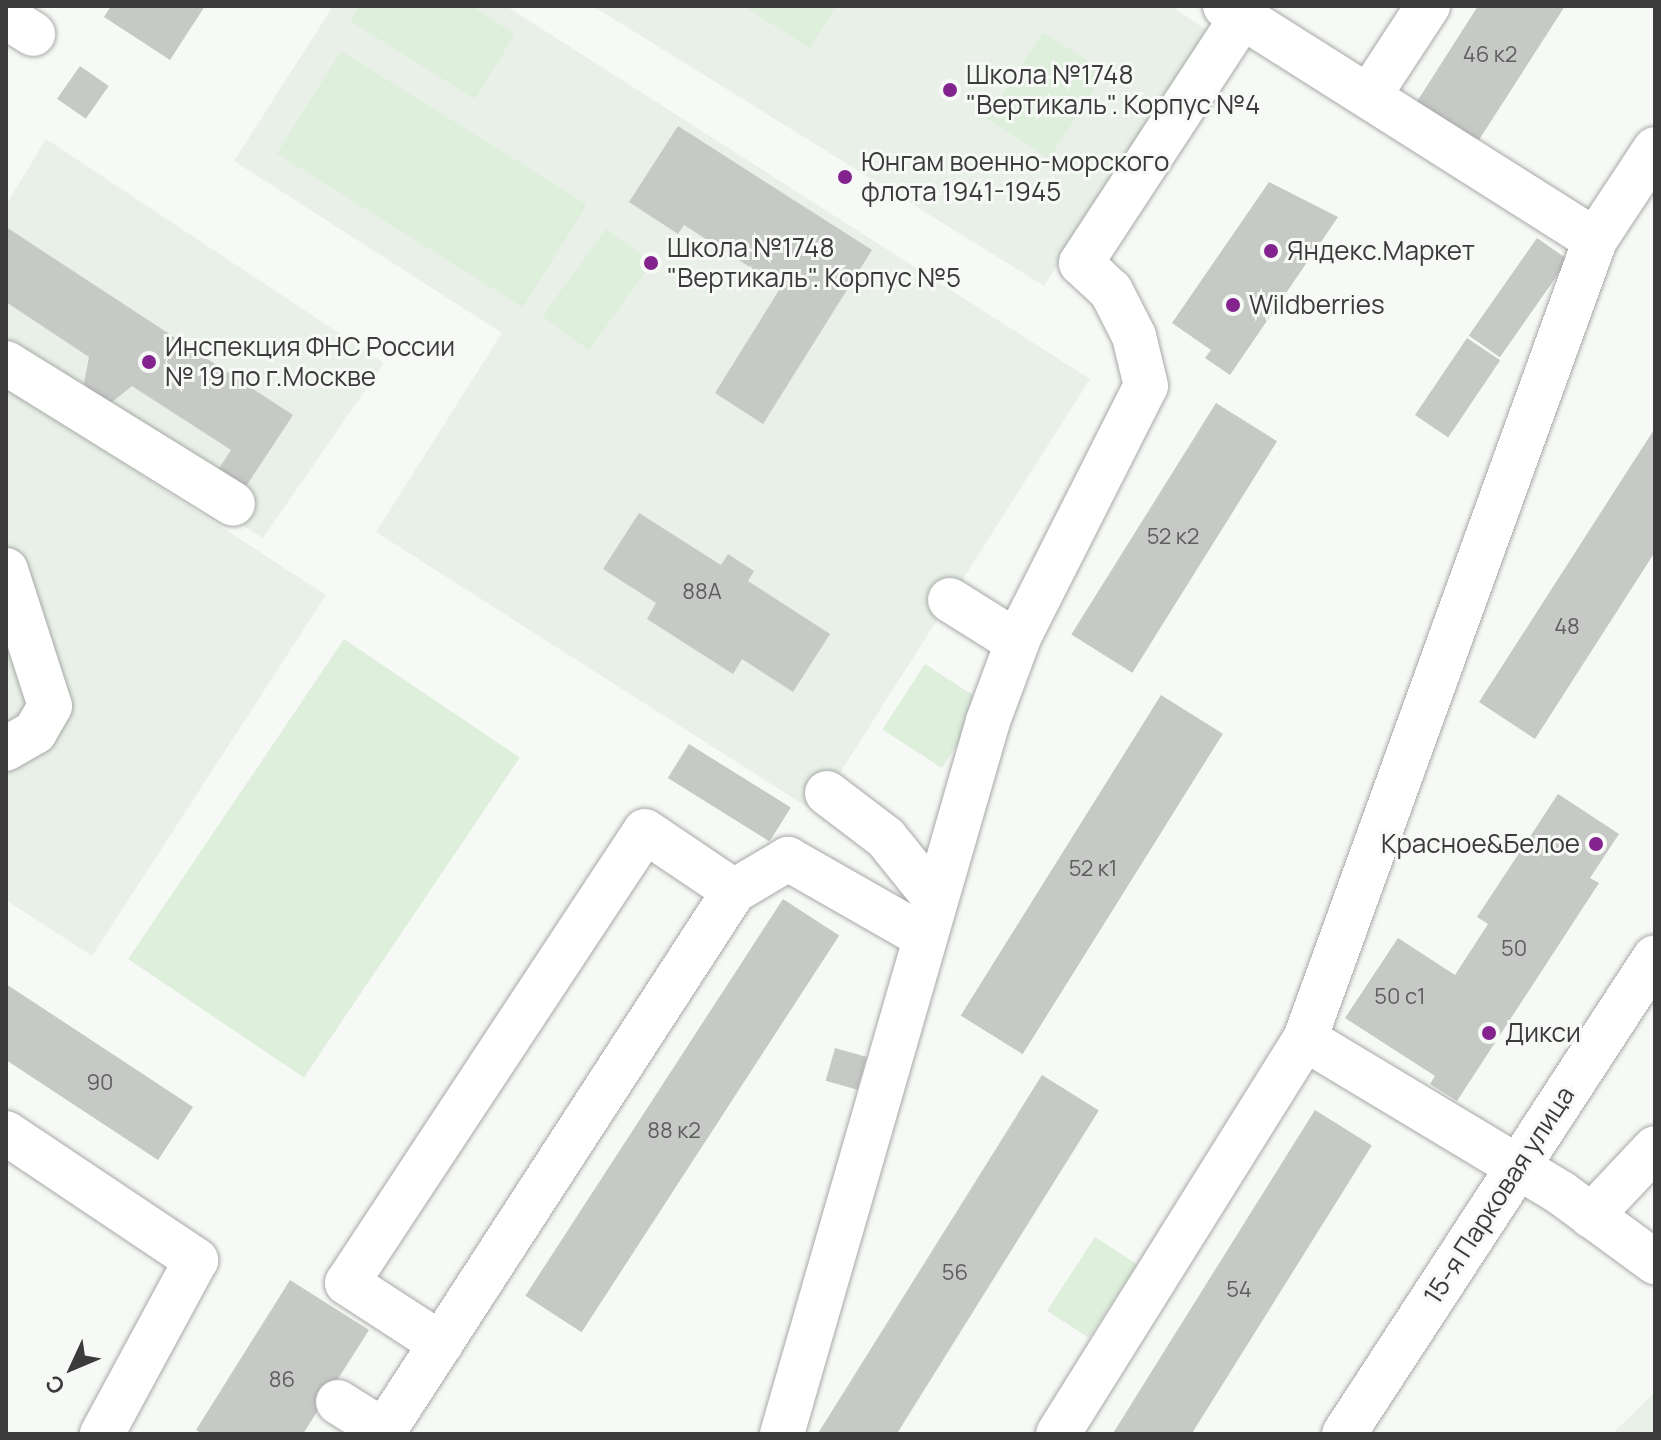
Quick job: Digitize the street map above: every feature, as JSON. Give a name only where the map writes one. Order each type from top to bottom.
[{"type":"street","points":[[1369,96],[1428,6]]},
{"type":"street","points":[[782,1434],[926,915],[1017,642],[1146,386],[1134,336],[1111,291],[1081,263],[1233,12],[1595,240]]},
{"type":"street","points":[[1058,1434],[1305,1039],[1595,240],[1655,149]]},
{"type":"street","points":[[6,363],[233,504]]},
{"type":"street","points":[[6,570],[50,706],[35,732],[6,749]]},
{"type":"street","points":[[950,600],[1017,642]]},
{"type":"street","points":[[827,793],[886,838],[926,915]]},
{"type":"street","points":[[441,1344],[347,1283],[645,831],[734,891]]},
{"type":"street","points":[[338,1402],[391,1430],[441,1344],[734,891],[788,859],[926,915]]},
{"type":"street","name":"15-я Парковая улица","points":[[1344,1434],[1655,957]]},
{"type":"street","points":[[1305,1039],[1518,1167],[1655,1262]]},
{"type":"street","points":[[6,1133],[196,1260],[102,1434]]},
{"type":"street","points":[[1591,1216],[1655,1148]]},
{"type":"shaded area","name":"Школа №1748 \"Вертикаль\". Корпус №5","points":[[333,6],[506,6],[1090,379],[815,812],[376,532],[502,333],[234,161]]},
{"type":"shaded area","name":"Школа №1748 \"Вертикаль\". Корпус №4","points":[[593,6],[1171,6],[1208,31],[1044,286]]},
{"type":"shaded area","points":[[46,139],[384,363],[263,538],[6,379],[6,205]]},
{"type":"shaded area","points":[[6,387],[326,595],[92,956],[6,900]]},
{"type":"shaded area","points":[[1655,1392],[1655,1434],[1612,1434]]},
{"type":"green space","points":[[360,6],[471,6],[515,34],[475,99],[350,21]]},
{"type":"green space","points":[[743,6],[836,6],[810,48]]},
{"type":"green space","points":[[1043,32],[1105,72],[1049,159],[987,118]]},
{"type":"green space","points":[[341,51],[587,205],[523,307],[277,154]]},
{"type":"green space","points":[[606,229],[652,263],[589,350],[543,316]]},
{"type":"green space","points":[[344,639],[520,758],[304,1078],[128,959]]},
{"type":"green space","points":[[925,664],[985,703],[942,768],[883,729]]},
{"type":"green space","points":[[1095,1237],[1137,1264],[1089,1338],[1047,1311]]},
{"type":"building","points":[[111,6],[205,6],[170,60],[104,17]]},
{"type":"building","points":[[1478,6],[1565,6],[1477,143],[1416,103]]},
{"type":"building","points":[[80,66],[109,86],[86,119],[57,99]]},
{"type":"building","points":[[678,126],[872,250],[763,424],[715,393],[781,287],[684,225],[678,234],[629,202]]},
{"type":"building","points":[[1269,182],[1338,217],[1230,375],[1205,358],[1211,350],[1172,323]]},
{"type":"building","name":"Инспекция ФНС России № 19 по г.Москве","points":[[6,227],[293,415],[245,488],[218,470],[231,450],[132,386],[112,402],[95,397],[84,383],[89,357],[6,302]]},
{"type":"building","points":[[1537,238],[1568,260],[1500,357],[1469,335]]},
{"type":"building","points":[[1467,338],[1500,360],[1448,437],[1415,415]]},
{"type":"building","points":[[1216,403],[1277,441],[1132,673],[1071,635]]},
{"type":"building","points":[[1655,428],[1655,552],[1535,739],[1479,702]]},
{"type":"building","points":[[639,513],[721,565],[728,554],[754,571],[748,581],[830,634],[793,692],[742,659],[733,674],[647,619],[656,603],[603,569]]},
{"type":"building","points":[[1161,695],[1223,734],[1023,1054],[961,1016]]},
{"type":"building","points":[[689,744],[791,808],[770,842],[668,778]]},
{"type":"building","points":[[1558,794],[1619,834],[1590,878],[1599,883],[1457,1101],[1430,1084],[1435,1076],[1345,1018],[1398,938],[1455,975],[1488,924],[1477,917]]},
{"type":"building","points":[[783,899],[839,935],[582,1332],[525,1296]]},
{"type":"building","points":[[6,984],[193,1107],[158,1160],[6,1060]]},
{"type":"building","points":[[835,1048],[867,1057],[857,1090],[826,1081]]},
{"type":"building","points":[[1042,1075],[1099,1111],[897,1434],[818,1434]]},
{"type":"building","points":[[1315,1110],[1372,1146],[1192,1434],[1113,1434]]},
{"type":"building","points":[[290,1280],[369,1330],[303,1434],[202,1434],[196,1430]]},
{"type":"place","name":"Школа №1748 \"Вертикаль\". Корпус №4","points":[[950,90]]},
{"type":"place","name":"Юнгам военно-морского флота 1941-1945","points":[[845,177]]},
{"type":"place","name":"Яндекс.Маркет","points":[[1271,251]]},
{"type":"place","name":"Школа №1748 \"Вертикаль\". Корпус №5","points":[[651,263]]},
{"type":"place","name":"Wildberries","points":[[1233,305]]},
{"type":"place","name":"Инспекция ФНС России № 19 по г.Москве","points":[[149,362]]},
{"type":"place","name":"Красное&Белое","points":[[1596,844]]},
{"type":"place","name":"Дикси","points":[[1489,1033]]}]
